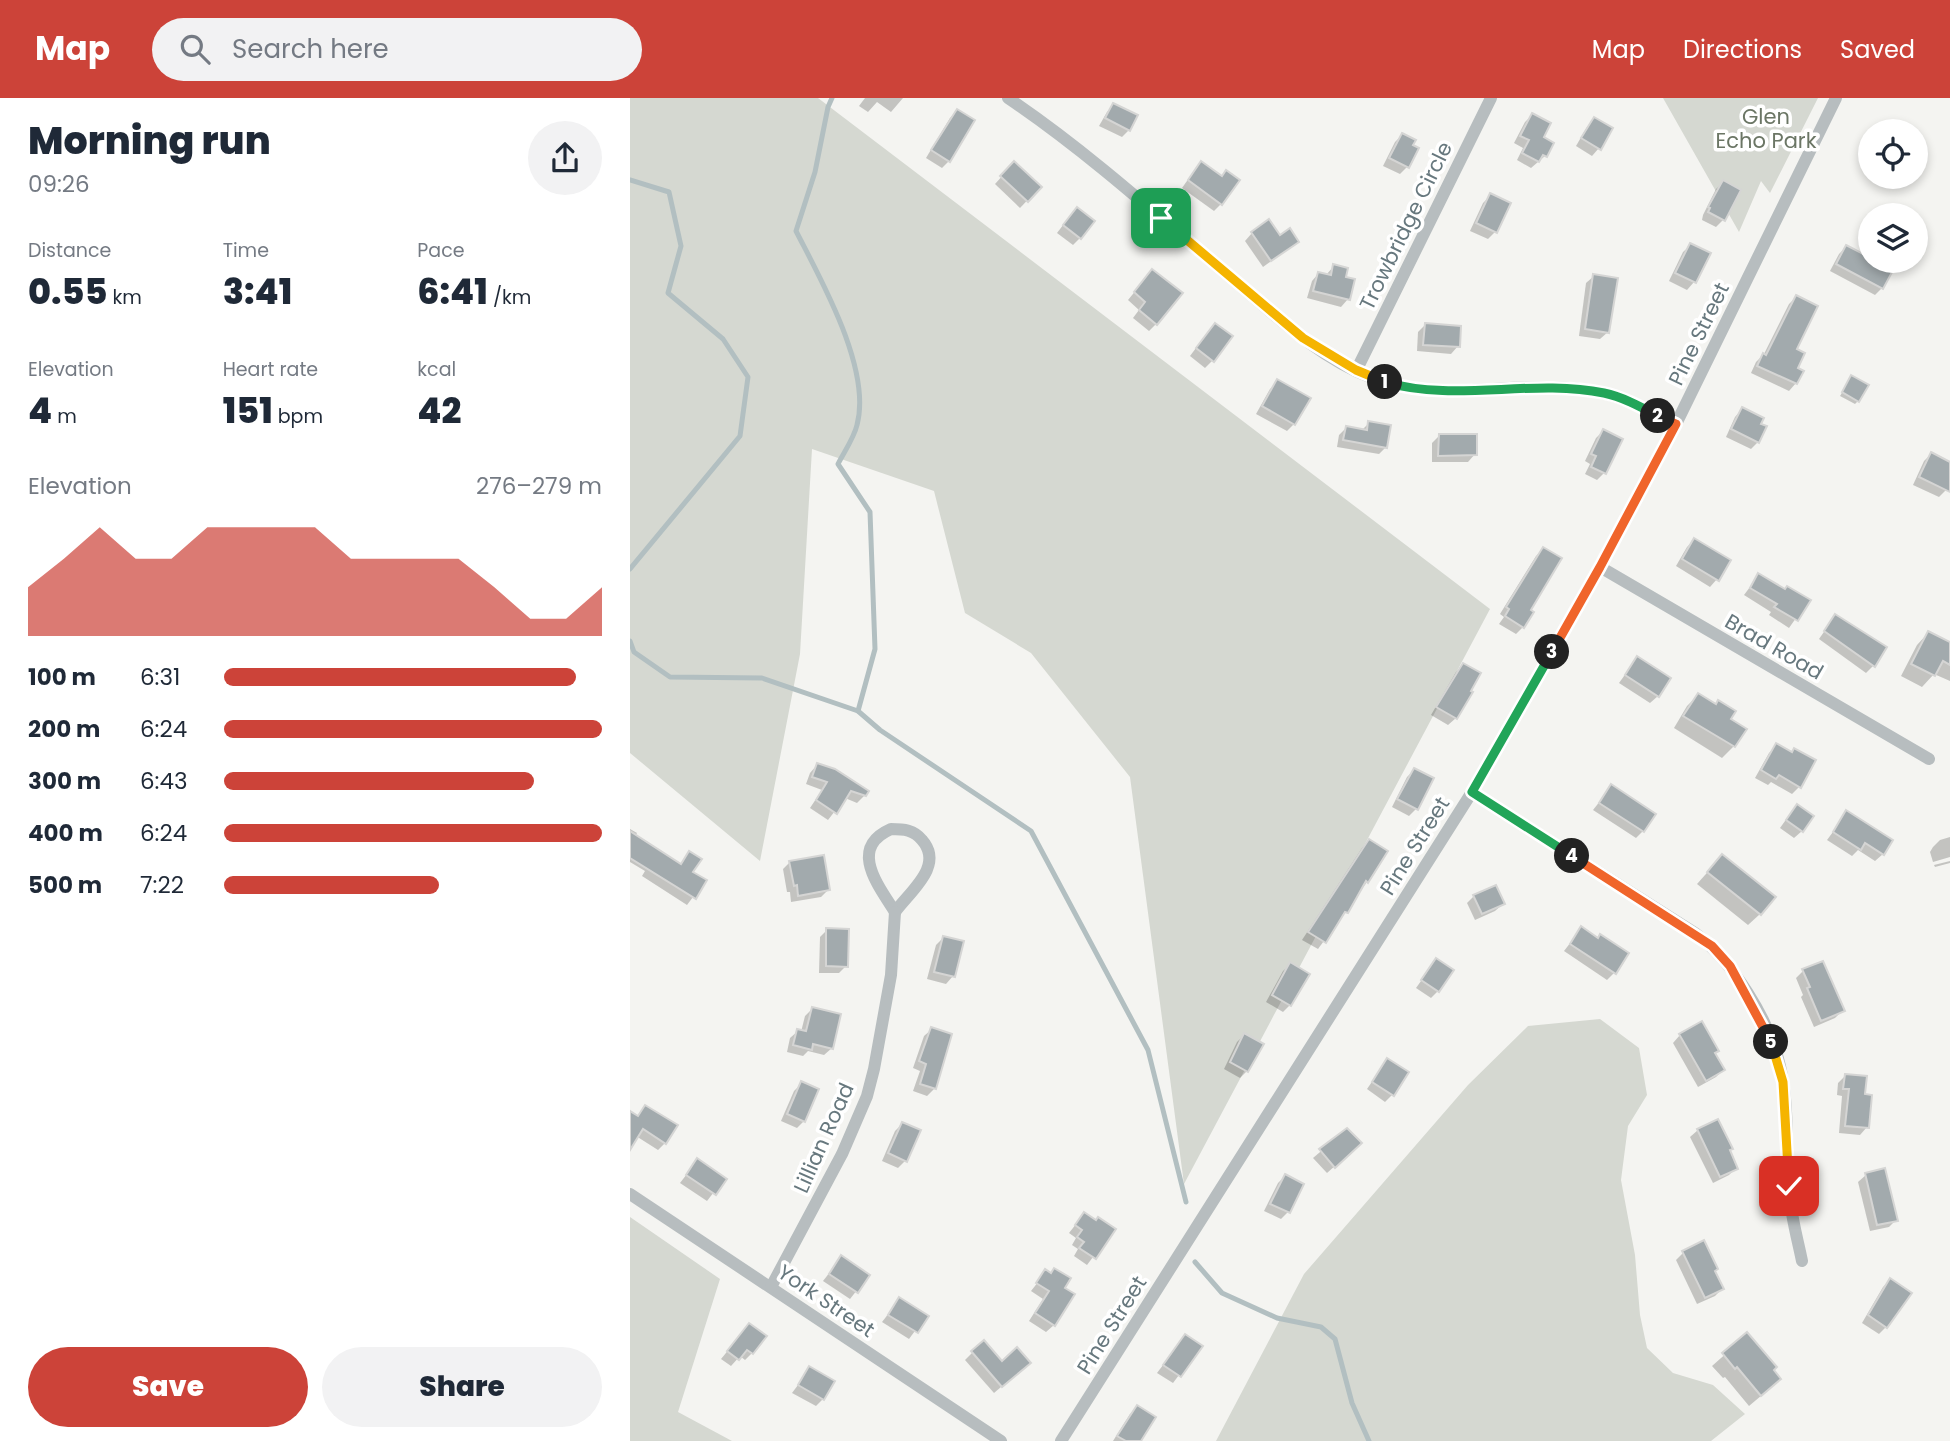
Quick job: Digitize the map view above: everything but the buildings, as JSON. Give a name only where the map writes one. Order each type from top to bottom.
[{"type":"street","points":[[1008,98],[1098,165],[1303,338],[1356,370],[1391,383],[1440,391],[1550,388],[1607,393],[1676,424]]},
{"type":"street","name":"Trowbridge Circle","points":[[1356,370],[1491,98]]},
{"type":"street","name":"Pine Street","points":[[1061,1441],[1472,792],[1600,567],[1676,424],[1836,98]]},
{"type":"street","name":"Brad Road","points":[[1600,567],[1929,760]]},
{"type":"street","points":[[1472,792],[1695,933],[1712,946],[1730,966],[1767,1031],[1780,1067],[1790,1200],[1802,1261]]},
{"type":"street","points":[[891,829],[902,829],[912,831],[921,838],[930,857],[924,878],[906,895],[895,912],[871,872],[868,861],[874,841],[891,829]]},
{"type":"street","name":"Lillian Road","points":[[771,1287],[842,1154],[867,1096],[891,975],[895,912]]},
{"type":"street","name":"York Street","points":[[630,1194],[1001,1441]]},
{"type":"green space","points":[[630,98],[818,98],[1490,609],[1184,1184],[1130,777],[1031,653],[965,613],[934,491],[812,449],[800,654],[760,861],[630,753]]},
{"type":"green space","name":"Glen Echo Park","points":[[1663,98],[1818,98],[1770,193],[1761,181],[1739,232]]},
{"type":"green space","points":[[1600,1019],[1639,1048],[1647,1095],[1628,1126],[1621,1180],[1635,1255],[1640,1315],[1647,1348],[1673,1373],[1713,1385],[1745,1414],[1711,1441],[1216,1441],[1304,1274],[1468,1085],[1528,1026]]},
{"type":"green space","points":[[630,1217],[720,1279],[678,1412],[732,1441],[630,1441]]},
{"type":"waterway","points":[[832,98],[815,172],[796,231],[842,325],[857,378],[860,403],[857,425],[838,464],[870,512],[875,649],[858,711]]},
{"type":"waterway","points":[[630,180],[669,192],[681,246],[668,293],[723,339],[748,377],[740,436],[630,569]]},
{"type":"waterway","points":[[630,641],[634,652],[670,677],[762,678],[858,711],[880,730],[1031,831],[1148,1050],[1186,1202]]},
{"type":"waterway","points":[[1195,1262],[1222,1293],[1277,1318],[1321,1327],[1335,1339],[1352,1403],[1369,1441]]},
{"type":"route","points":[[1161,218],[1303,338],[1338,361],[1371,377],[1416,389],[1440,391],[1571,388],[1607,393],[1676,424],[1600,567],[1472,792],[1695,933],[1712,946],[1730,966],[1767,1031],[1780,1067],[1789,1186]]}]
